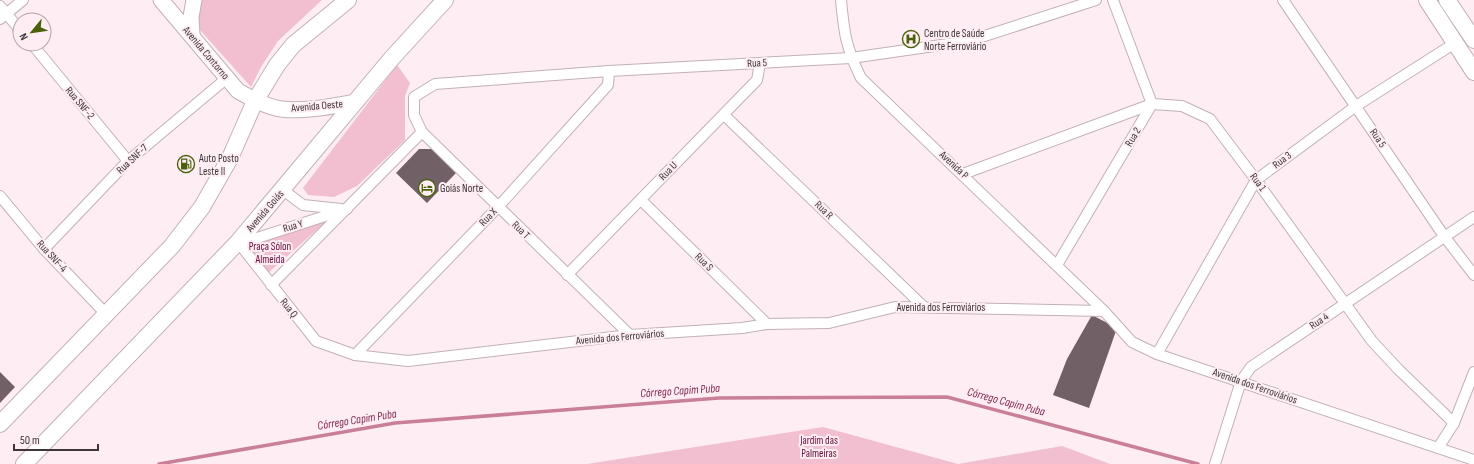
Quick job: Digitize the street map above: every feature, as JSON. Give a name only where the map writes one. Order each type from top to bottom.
[{"type":"main road","name":"Avenida Contorno","points":[[161,0],[238,91],[255,100]]},
{"type":"main road","points":[[192,35],[191,17],[194,0]]},
{"type":"main road","points":[[0,424],[172,246],[202,207],[230,158],[255,100],[277,65],[293,45],[348,0]]},
{"type":"main road","name":"Avenida Goiás","points":[[24,464],[238,242],[356,102],[445,0]]},
{"type":"main road","points":[[1427,0],[1474,72]]},
{"type":"main road","points":[[1447,0],[1474,40]]},
{"type":"main road","name":"Avenida Oeste","points":[[255,100],[281,109],[320,108],[356,102]]},
{"type":"street","points":[[12,22],[2,13],[23,0]]},
{"type":"street","name":"Avenida P","points":[[841,0],[844,35],[851,58],[861,78],[963,174],[1104,311]]},
{"type":"street","name":"Rua 5","points":[[414,97],[435,84],[609,71],[851,58],[969,41],[1096,0]]},
{"type":"street","points":[[1112,0],[1152,104]]},
{"type":"street","name":"Rua 5","points":[[1282,0],[1444,236],[1474,275]]},
{"type":"street","name":"Rua 3","points":[[1157,354],[1256,180],[1356,106],[1455,43]]},
{"type":"street","name":"Rua SNF-2","points":[[39,52],[128,161]]},
{"type":"street","name":"Rua U","points":[[567,275],[758,80],[760,63]]},
{"type":"street","name":"Rua X","points":[[355,355],[498,207],[608,85],[609,71]]},
{"type":"street","name":"Rua SNF-7","points":[[44,249],[128,161],[227,78]]},
{"type":"street","name":"Rua T","points":[[414,97],[414,115],[422,132],[630,335]]},
{"type":"street","name":"Rua 1","points":[[963,174],[1152,104],[1182,106],[1210,119],[1256,180],[1372,341],[1398,369],[1454,423]]},
{"type":"street","name":"Rua 2","points":[[1057,265],[1152,104]]},
{"type":"street","name":"Rua R","points":[[724,115],[923,306]]},
{"type":"street","name":"Rua Y","points":[[271,285],[422,132]]},
{"type":"street","name":"Rua Y","points":[[283,190],[303,205],[347,209]]},
{"type":"street","name":"Rua SNF-4","points":[[0,196],[44,249],[106,314]]},
{"type":"street","name":"Rua S","points":[[640,200],[767,324]]},
{"type":"street","name":"Rua Y","points":[[238,242],[347,209]]},
{"type":"street","name":"Rua 4","points":[[1215,464],[1241,381],[1251,367],[1474,217]]},
{"type":"street","name":"Rua Q","points":[[238,242],[316,341],[355,355]]},
{"type":"street","name":"Avenida dos Ferroviários","points":[[355,355],[408,361],[630,335],[742,328],[767,324],[829,323],[895,306],[1104,311],[1132,342],[1157,354],[1474,460]]},
{"type":"street","points":[[1438,448],[1454,423],[1474,372]]},
{"type":"green space","points":[[198,0],[322,0],[278,41],[261,67],[251,87],[199,29]]},
{"type":"green space","points":[[397,65],[410,83],[405,96],[405,140],[357,186],[334,197],[308,195],[303,188]]},
{"type":"green space","name":"Praça Sólon Almeida","points":[[330,218],[267,274],[244,246]]},
{"type":"green space","name":"Jardim das Palmeiras","points":[[823,427],[958,464],[587,464]]},
{"type":"green space","points":[[1062,446],[1110,464],[958,464]]},
{"type":"building","name":"Goiás Norte","points":[[419,149],[432,149],[456,173],[427,203],[396,173]]},
{"type":"building","points":[[1092,315],[1117,328],[1089,408],[1053,395],[1067,359]]},
{"type":"building","points":[[0,372],[15,387],[0,403]]},
{"type":"waterway","name":"Córrego Capim Puba","points":[[159,464],[395,423],[719,398],[947,397],[1198,464]]},
{"type":"place","name":"Centro de Saúde Norte Ferroviário","points":[[911,39]]},
{"type":"place","name":"Auto Posto Leste II","points":[[186,164]]},
{"type":"place","name":"Goiás Norte","points":[[427,188]]}]
